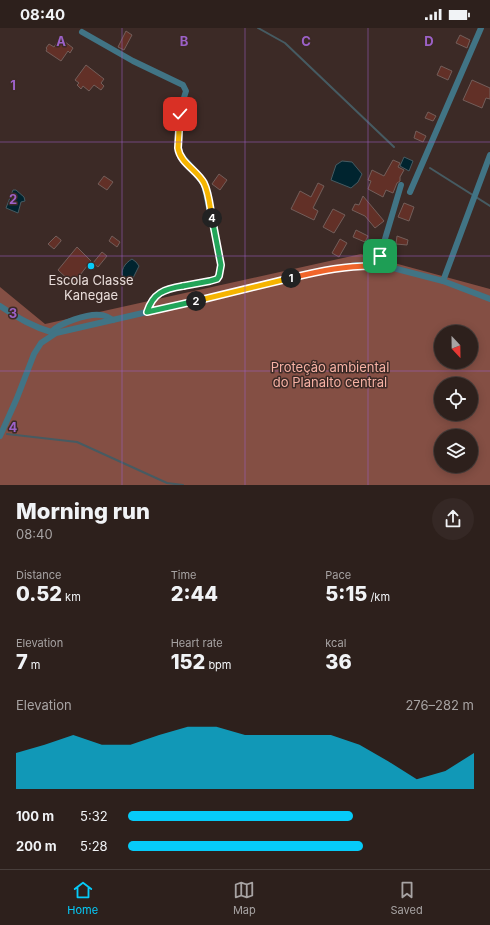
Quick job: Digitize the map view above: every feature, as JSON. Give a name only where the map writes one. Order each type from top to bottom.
[{"type":"street","points":[[410,192],[481,28]]},
{"type":"street","points":[[82,32],[133,61],[183,85],[186,91],[180,114],[178,153],[196,172],[204,184],[221,265],[220,272],[217,279],[161,292],[154,298],[147,312]]},
{"type":"street","points":[[443,281],[490,155]]},
{"type":"street","points":[[377,266],[401,185]]},
{"type":"street","points":[[0,306],[30,325],[53,332],[113,320],[311,273],[357,265],[393,268],[443,281],[490,299]]},
{"type":"street","points":[[0,436],[34,354],[41,343],[53,332]]},
{"type":"green space","name":"Proteção ambiental do Planalto central","points":[[361,254],[490,289],[490,485],[0,485],[0,287],[45,324]]},
{"type":"water","points":[[404,157],[413,161],[409,171],[400,166]]},
{"type":"water","points":[[342,161],[352,162],[362,174],[358,182],[351,188],[331,180],[336,165]]},
{"type":"water","points":[[13,190],[16,190],[24,197],[25,201],[21,202],[18,213],[6,208]]},
{"type":"water","points":[[132,259],[139,266],[132,280],[124,279],[122,270]]},
{"type":"building","points":[[126,31],[132,35],[124,50],[118,47]]},
{"type":"building","points":[[460,35],[470,40],[467,48],[456,43]]},
{"type":"building","points":[[60,38],[73,48],[70,53],[68,51],[61,61],[46,51],[49,44],[54,47]]},
{"type":"building","points":[[86,65],[104,79],[101,83],[104,86],[101,90],[94,85],[89,91],[83,86],[81,89],[77,85],[79,83],[75,80]]},
{"type":"building","points":[[441,66],[452,71],[448,80],[437,75]]},
{"type":"building","points":[[472,80],[490,88],[490,99],[486,98],[482,108],[463,100]]},
{"type":"building","points":[[428,112],[436,116],[433,121],[425,118]]},
{"type":"building","points":[[416,131],[426,136],[423,142],[414,138]]},
{"type":"building","points":[[393,160],[400,163],[398,167],[404,170],[393,193],[386,190],[383,197],[368,189],[371,181],[368,180],[372,170],[384,176]]},
{"type":"building","points":[[219,174],[227,180],[220,190],[212,184]]},
{"type":"building","points":[[104,176],[113,182],[107,190],[98,184]]},
{"type":"building","points":[[318,183],[324,186],[313,208],[318,211],[314,220],[291,209],[300,191],[311,197]]},
{"type":"building","points":[[363,196],[384,221],[375,228],[365,216],[352,210],[355,204],[359,205]]},
{"type":"building","points":[[404,203],[414,207],[409,221],[398,217]]},
{"type":"building","points":[[333,209],[345,215],[334,233],[323,227]]},
{"type":"building","points":[[356,230],[368,236],[365,242],[353,237]]},
{"type":"building","points":[[56,236],[61,241],[54,249],[48,244]]},
{"type":"building","points":[[112,236],[120,242],[117,247],[109,241]]},
{"type":"building","points":[[397,236],[408,240],[407,245],[396,244]]},
{"type":"building","points":[[340,239],[347,243],[339,257],[332,253]]},
{"type":"building","points":[[77,247],[91,261],[73,284],[58,270]]},
{"type":"building","points":[[102,252],[107,256],[98,267],[93,263]]},
{"type":"waterway","points":[[258,28],[285,43],[394,147]]},
{"type":"waterway","points":[[430,168],[490,206]]},
{"type":"waterway","points":[[7,434],[77,442],[167,483],[183,485]]},
{"type":"place","name":"Escola Classe Kanegae","points":[[91,266]]},
{"type":"route","points":[[180,114],[178,153],[196,172],[204,184],[221,265],[220,272],[217,279],[168,289],[161,292],[149,305],[147,312],[311,273],[357,265],[377,266],[380,256]]}]
